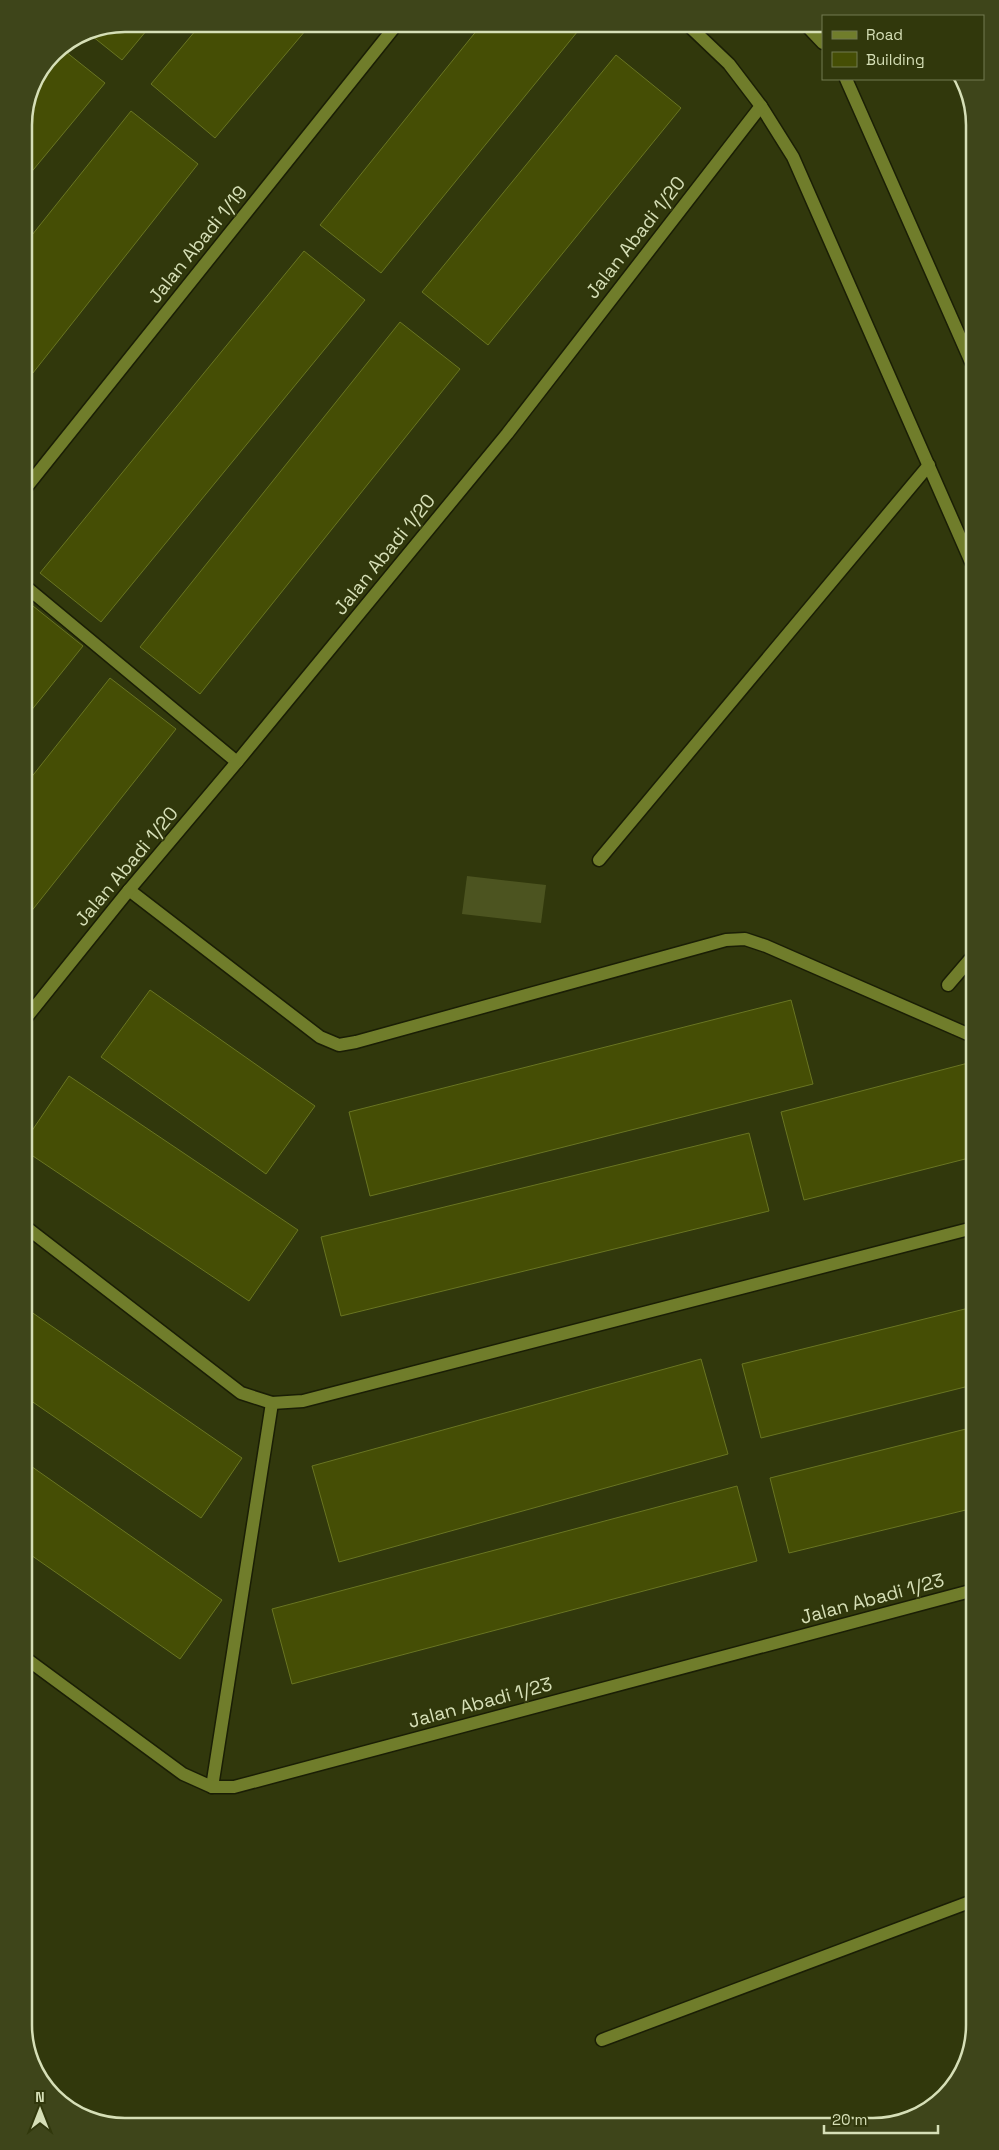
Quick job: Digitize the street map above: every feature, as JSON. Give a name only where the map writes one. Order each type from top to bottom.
[{"type":"street","name":"Jalan Abadi 1/19","points":[[33,479],[390,33]]},
{"type":"street","points":[[696,33],[729,64],[760,106],[793,157],[966,550]]},
{"type":"street","points":[[846,80],[966,353]]},
{"type":"street","name":"Jalan Abadi 1/20","points":[[33,1010],[129,890],[507,434],[760,106]]},
{"type":"street","points":[[599,860],[929,465]]},
{"type":"street","points":[[33,592],[237,762]]},
{"type":"street","points":[[129,890],[320,1037],[339,1045],[356,1042],[726,940],[745,939],[766,946],[966,1033]]},
{"type":"street","points":[[948,985],[966,964]]},
{"type":"street","points":[[32,1232],[241,1393],[272,1403],[312,1399],[966,1230]]},
{"type":"street","points":[[212,1787],[272,1403]]},
{"type":"street","name":"Jalan Abadi 1/23","points":[[32,1663],[183,1774],[212,1787],[234,1787],[966,1592]]},
{"type":"street","points":[[602,2040],[966,1903]]},
{"type":"green space","points":[[467,876],[546,885],[541,923],[462,914]]},
{"type":"building","points":[[144,33],[122,60],[94,38],[108,34]]},
{"type":"building","points":[[194,33],[303,33],[215,138],[151,84]]},
{"type":"building","points":[[475,33],[576,33],[381,273],[320,225]]},
{"type":"building","points":[[68,53],[105,83],[33,170],[33,114],[42,85],[56,64]]},
{"type":"building","points":[[616,55],[681,108],[488,345],[422,292]]},
{"type":"building","points":[[131,111],[198,164],[33,373],[33,234]]},
{"type":"building","points":[[304,251],[365,300],[101,622],[40,573]]},
{"type":"building","points":[[400,322],[460,369],[200,694],[140,647]]},
{"type":"building","points":[[33,606],[83,646],[33,709]]},
{"type":"building","points":[[110,678],[176,729],[33,910],[33,776]]},
{"type":"building","points":[[150,990],[315,1106],[266,1174],[101,1057]]},
{"type":"building","points":[[791,1000],[813,1084],[370,1196],[349,1112]]},
{"type":"building","points":[[966,1064],[966,1159],[804,1200],[781,1112]]},
{"type":"building","points":[[69,1076],[298,1230],[249,1301],[32,1156],[32,1130]]},
{"type":"building","points":[[749,1133],[769,1211],[341,1316],[321,1237]]},
{"type":"building","points":[[966,1309],[966,1387],[761,1438],[742,1364]]},
{"type":"building","points":[[32,1313],[242,1458],[201,1518],[32,1402]]},
{"type":"building","points":[[701,1359],[728,1454],[339,1562],[312,1466]]},
{"type":"building","points":[[966,1429],[966,1510],[789,1553],[770,1478]]},
{"type":"building","points":[[32,1467],[222,1600],[180,1659],[32,1556]]},
{"type":"building","points":[[737,1486],[757,1561],[292,1684],[272,1609]]}]
